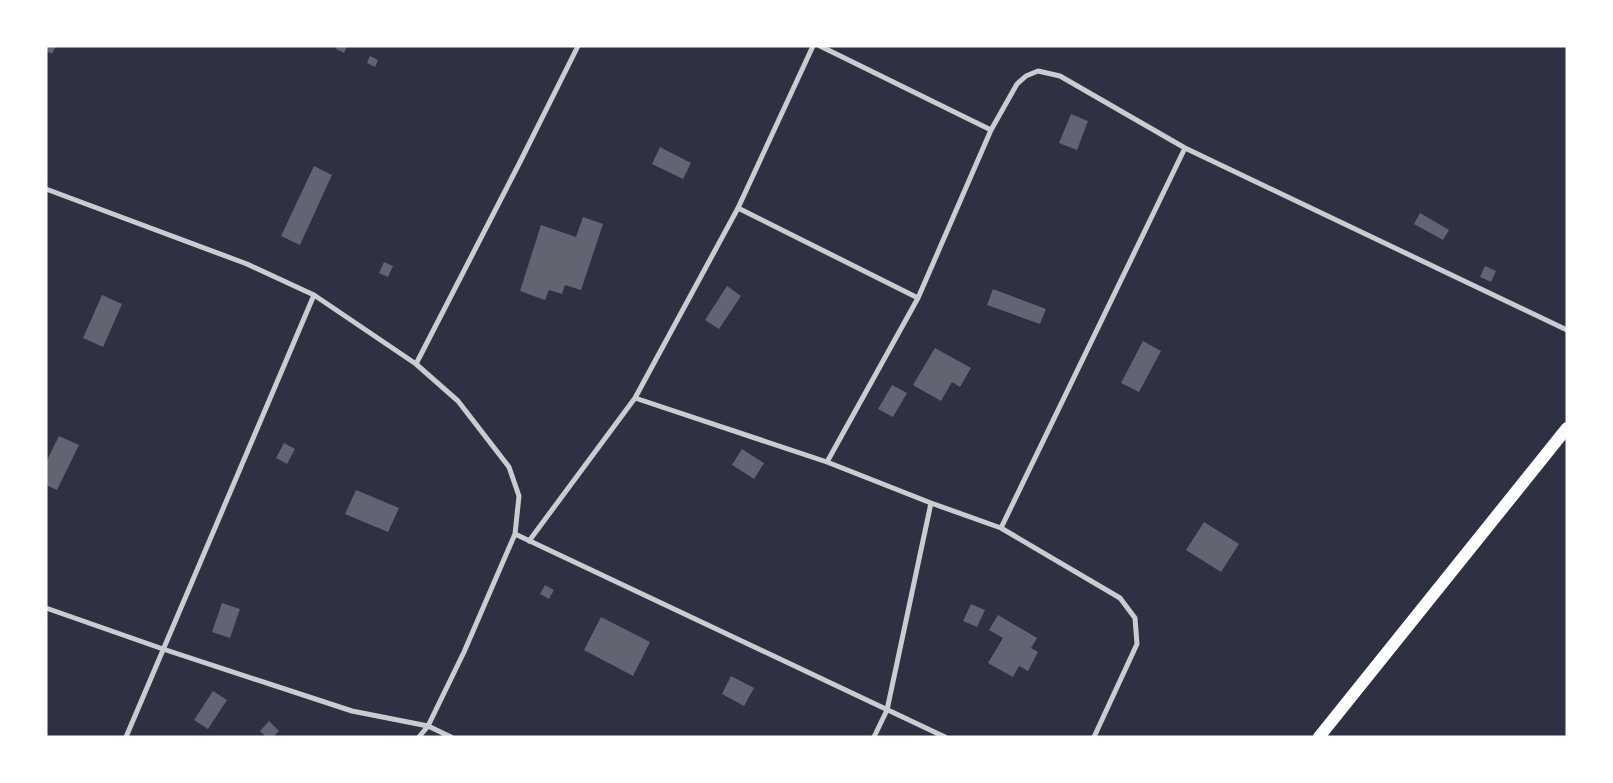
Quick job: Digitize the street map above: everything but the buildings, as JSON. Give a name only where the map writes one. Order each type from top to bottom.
[{"type":"main road","points":[[1320,737],[1567,428]]},
{"type":"street","points":[[416,364],[578,46]]},
{"type":"street","points":[[529,541],[635,398],[738,208],[813,46]]},
{"type":"street","points":[[820,46],[991,130]]},
{"type":"street","points":[[827,462],[918,298],[991,130],[1017,84],[1026,76],[1038,72],[1048,72],[1060,76],[1185,148],[1567,330]]},
{"type":"street","points":[[1001,528],[1185,148]]},
{"type":"street","points":[[46,190],[247,264],[314,295],[416,364],[458,401],[509,467],[519,496],[515,534],[464,652],[428,726],[419,737]]},
{"type":"street","points":[[738,208],[918,298]]},
{"type":"street","points":[[126,737],[314,295]]},
{"type":"street","points":[[635,398],[827,462],[1001,528],[1120,598],[1135,618],[1137,644],[1094,737]]},
{"type":"street","points":[[874,737],[887,710],[931,503]]},
{"type":"street","points":[[515,534],[945,737]]},
{"type":"street","points":[[46,608],[163,649],[352,710],[428,726],[451,737]]}]
